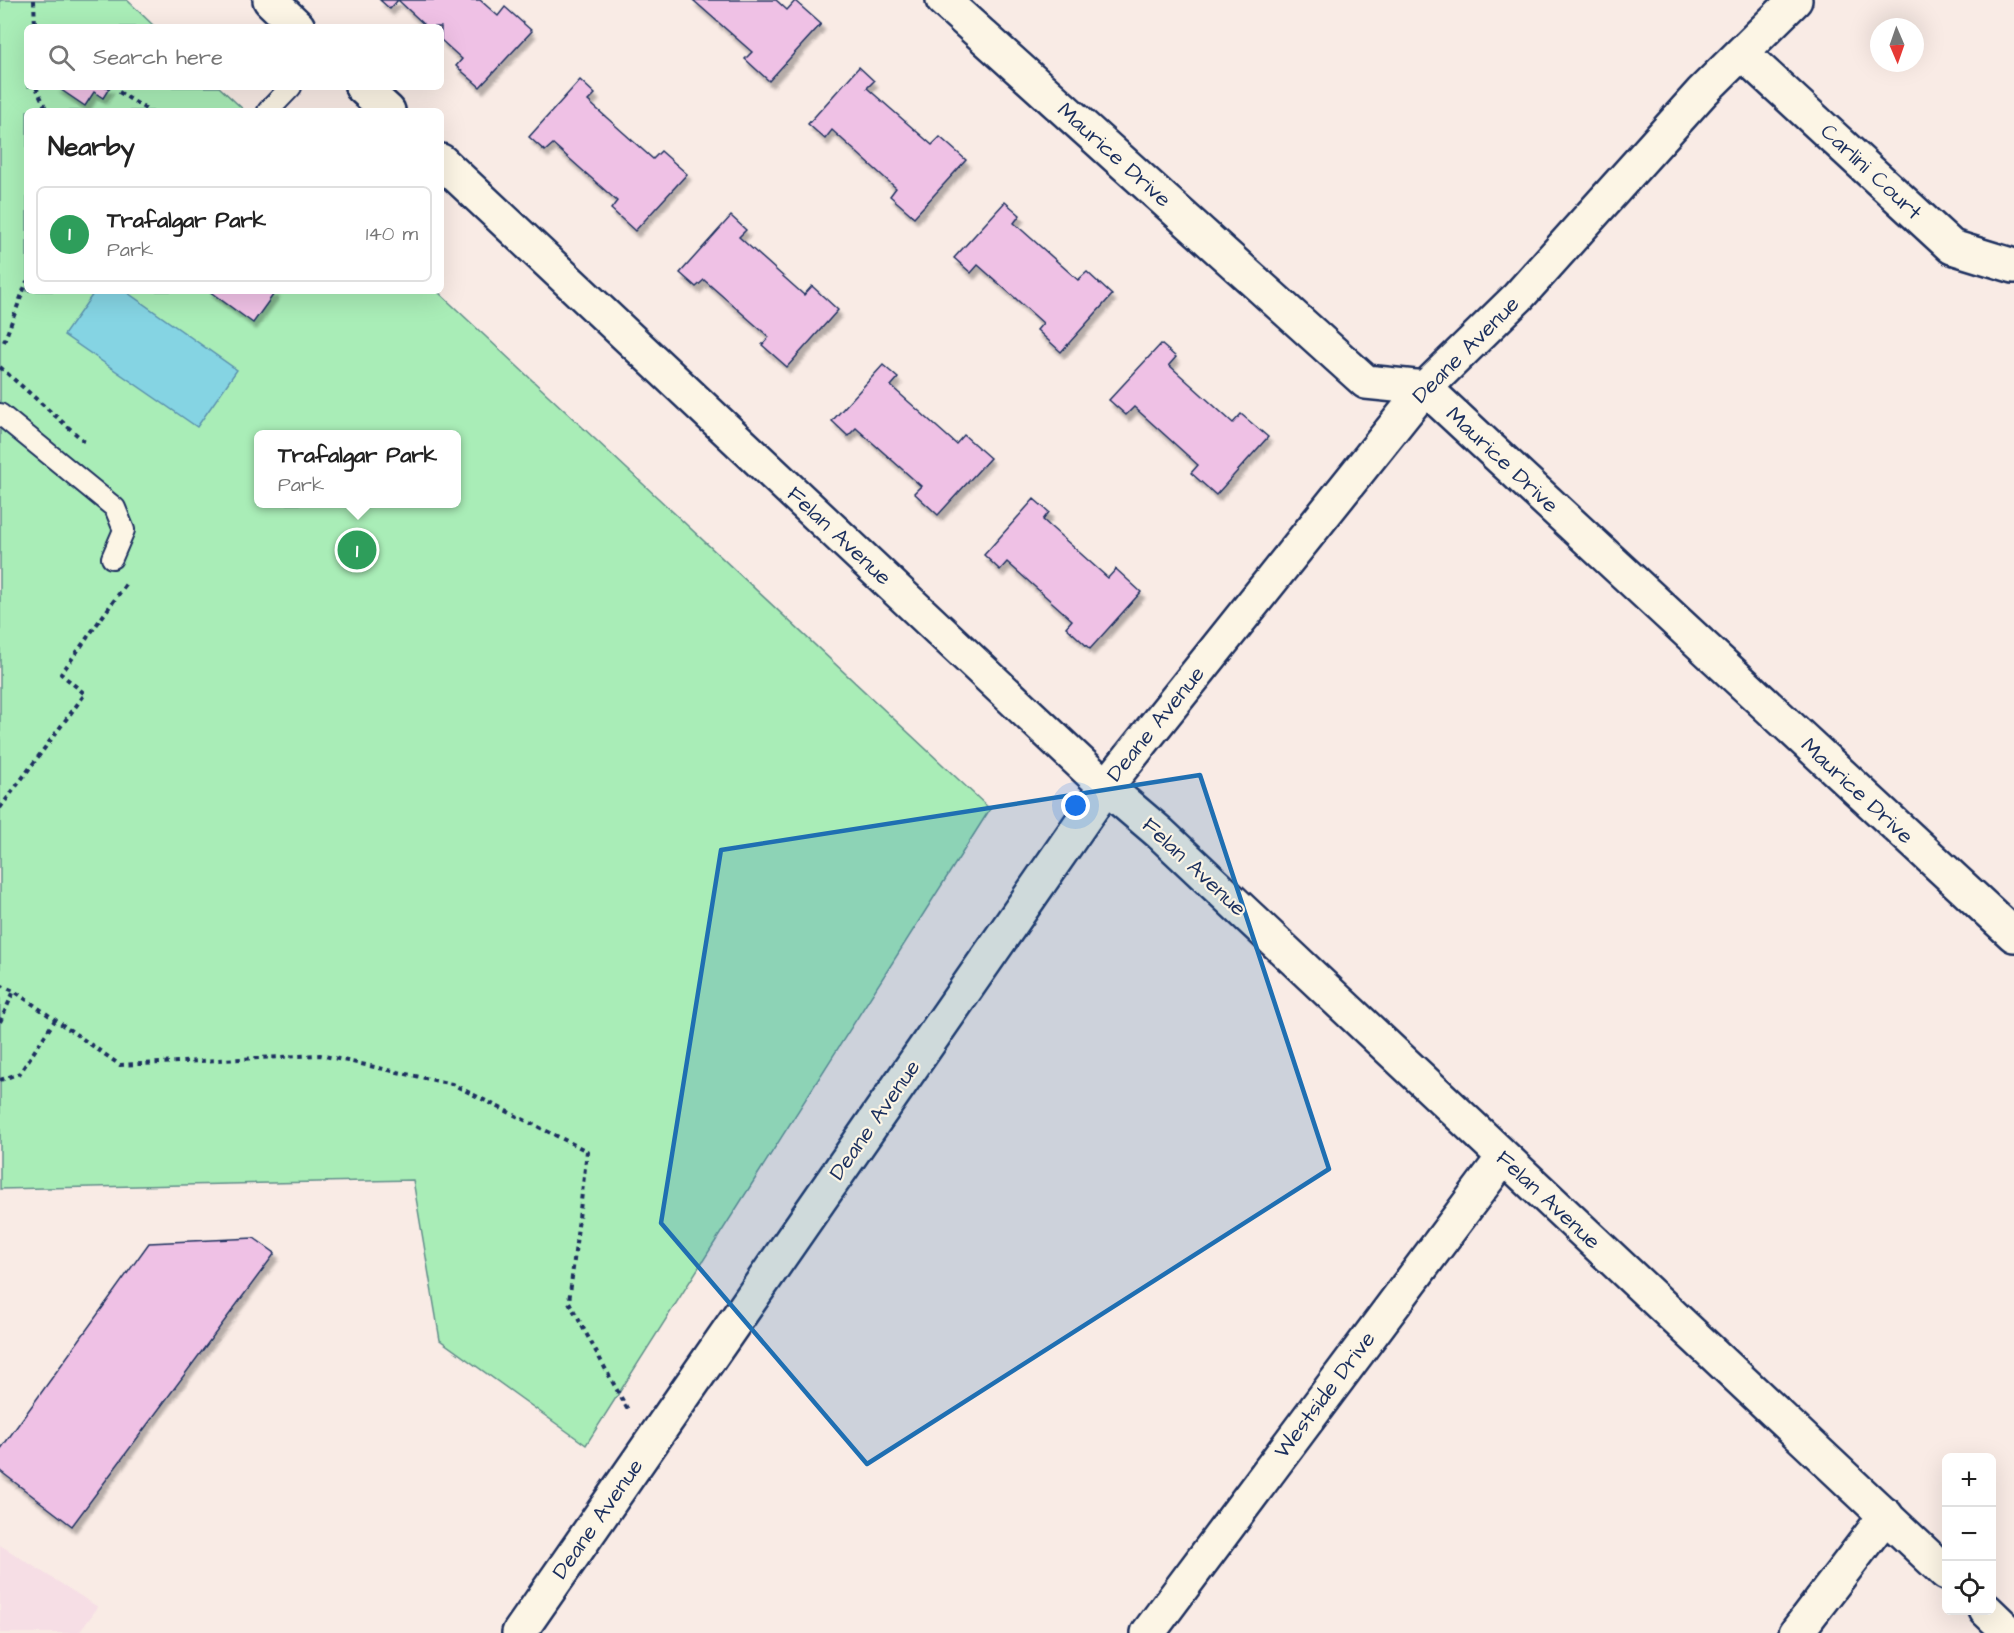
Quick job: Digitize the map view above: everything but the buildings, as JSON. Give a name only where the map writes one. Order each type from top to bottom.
[{"type":"street","points":[[270,0],[295,24]]},
{"type":"street","name":"Maurice Drive","points":[[943,0],[1366,382],[1425,387],[2014,935]]},
{"type":"street","name":"Deane Avenue","points":[[519,1633],[1106,787],[1425,387],[1518,297],[1702,92],[1795,0]]},
{"type":"street","name":"Carlini Court","points":[[1742,53],[1952,247],[2014,266]]},
{"type":"street","points":[[365,90],[385,108]]},
{"type":"street","name":"Felan Avenue","points":[[444,165],[1106,787],[1160,833],[1503,1158],[1942,1568]]},
{"type":"street","name":"Westside Drive","points":[[1148,1633],[1503,1158]]},
{"type":"street","points":[[1796,1633],[1886,1515]]},
{"type":"street","points":[[1990,1615],[2010,1633]]},
{"type":"lane","points":[[271,108],[288,90]]},
{"type":"lane","points":[[0,414],[115,508],[124,530],[112,558]]},
{"type":"path","points":[[34,0],[34,24]]},
{"type":"path","points":[[37,90],[46,108]]},
{"type":"path","points":[[119,92],[144,108]]},
{"type":"path","points":[[4,342],[24,289]]},
{"type":"path","points":[[0,368],[87,443]]},
{"type":"path","points":[[0,808],[85,694],[61,674],[127,583]]},
{"type":"path","points":[[0,985],[14,991],[120,1065],[320,1055],[452,1084],[587,1151],[569,1302],[649,1446]]},
{"type":"path","points":[[0,1022],[14,991]]},
{"type":"path","points":[[0,1080],[4,1081],[20,1073],[56,1020]]},
{"type":"highlighted area","points":[[1200,775],[1329,1169],[867,1464],[661,1223],[721,850]]},
{"type":"shaded area","points":[[0,1545],[98,1607],[79,1633],[0,1633]]},
{"type":"green space","points":[[0,0],[127,0],[152,24],[24,24],[24,90],[222,90],[242,108],[24,108],[24,294],[440,294],[990,809],[586,1445],[440,1340],[413,1180],[0,1189]]},
{"type":"water","points":[[93,294],[129,294],[237,370],[197,427],[64,335]]},
{"type":"place","name":"Trafalgar Park","points":[[357,550]]}]
